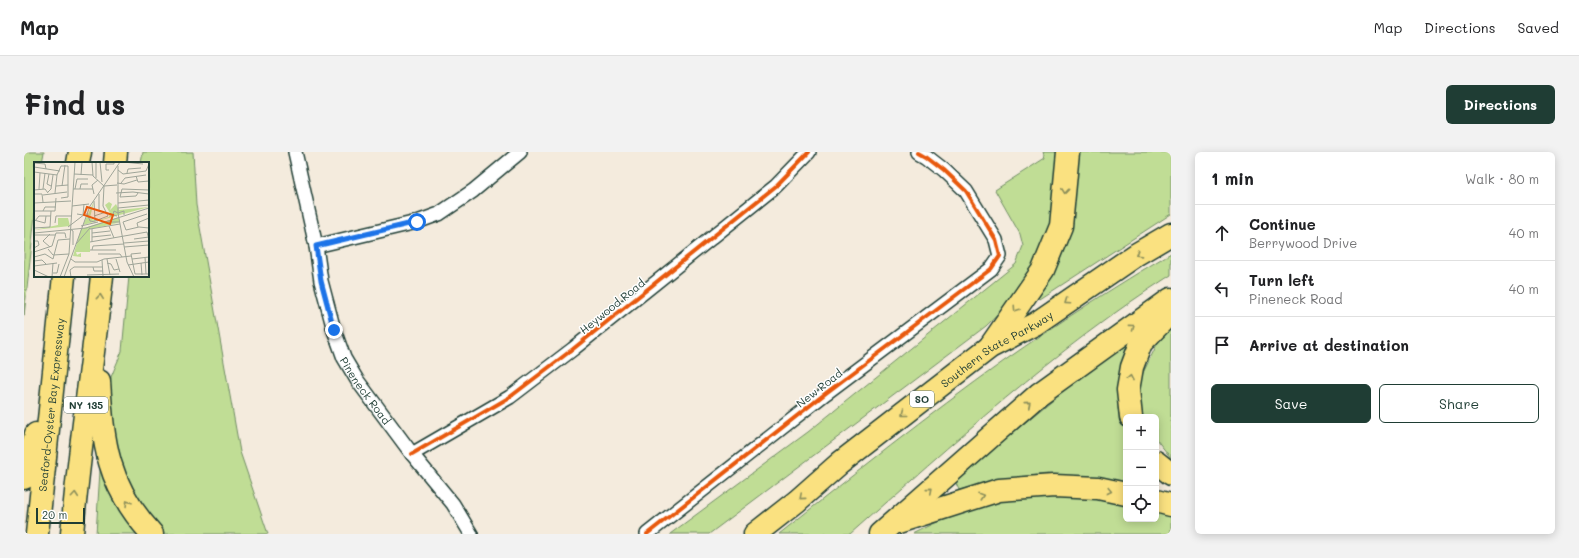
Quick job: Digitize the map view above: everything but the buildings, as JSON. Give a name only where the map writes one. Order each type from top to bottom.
[{"type":"highway","points":[[78,162],[80,152]]},
{"type":"highway","points":[[115,162],[116,152]]},
{"type":"highway","points":[[990,347],[1042,270],[1061,226],[1068,152]]},
{"type":"highway","name":"Southern State Parkway","points":[[755,534],[797,501],[840,464],[990,347],[1035,324],[1137,254],[1171,234]]},
{"type":"highway","name":"Seaford-Oyster Bay Expressway","points":[[37,534],[64,277]]},
{"type":"highway","name":"NY 135","points":[[72,534],[77,473],[102,277]]},
{"type":"highway","points":[[885,530],[1039,394],[1171,299]]},
{"type":"highway","points":[[1131,414],[1128,390],[1132,367],[1141,343],[1171,312]]},
{"type":"highway","points":[[96,330],[102,422],[106,452],[116,480],[124,496],[134,512],[152,534]]},
{"type":"highway","points":[[24,478],[54,361]]},
{"type":"highway","points":[[1159,464],[1171,474]]},
{"type":"highway","points":[[885,530],[999,490],[1054,486],[1098,488],[1123,493]]},
{"type":"highway","points":[[1159,502],[1171,505]]},
{"type":"street","name":"Pineneck Road","points":[[295,152],[316,246],[321,281],[334,330],[344,358],[357,380],[412,454],[453,504],[471,534]]},
{"type":"street","points":[[316,246],[417,222],[439,214],[473,191],[520,152]]},
{"type":"street","name":"Heywood Road","points":[[412,454],[510,397],[573,349],[776,186],[809,152]]},
{"type":"street","name":"New Road","points":[[647,534],[826,393],[991,269],[1000,256],[996,240],[966,191],[944,170],[919,152]]},
{"type":"green space","points":[[24,152],[44,152],[42,162],[34,162],[34,224],[24,316]]},
{"type":"green space","points":[[143,152],[193,152],[196,205],[240,452],[268,534],[164,534],[159,530],[123,476],[106,407],[111,377],[122,351],[129,277],[149,277],[149,162],[141,162]]},
{"type":"green space","points":[[1043,152],[1058,152],[1051,229],[1038,264],[1015,298],[986,326],[709,534],[670,534],[808,432],[1016,264],[1023,246],[1020,234],[995,190],[1045,158]]},
{"type":"green space","points":[[1075,152],[1171,152],[1171,214],[1040,299],[1036,294]]},
{"type":"green space","points":[[1171,253],[1171,275],[1086,334],[1046,365],[966,432],[850,534],[779,534],[918,424],[1004,361],[1086,306]]},
{"type":"green space","points":[[1171,324],[1171,458],[1159,443],[1159,414],[1142,414],[1139,381],[1165,328]]},
{"type":"green space","points":[[1123,341],[1131,347],[1119,376],[1118,409],[1123,422],[1123,483],[1047,474],[1003,479],[959,490],[955,481]]},
{"type":"green space","points":[[101,455],[142,534],[96,534]]},
{"type":"green space","points":[[1019,493],[1123,499],[1123,522],[1159,522],[1159,507],[1171,509],[1171,534],[914,534],[964,509]]},
{"type":"cycle path","points":[[412,454],[510,397],[573,349],[776,186],[809,152]]},
{"type":"cycle path","points":[[647,534],[826,393],[991,269],[1000,256],[996,240],[966,191],[944,170],[919,152]]},
{"type":"route","points":[[334,330],[321,281],[316,246],[417,222]]}]
